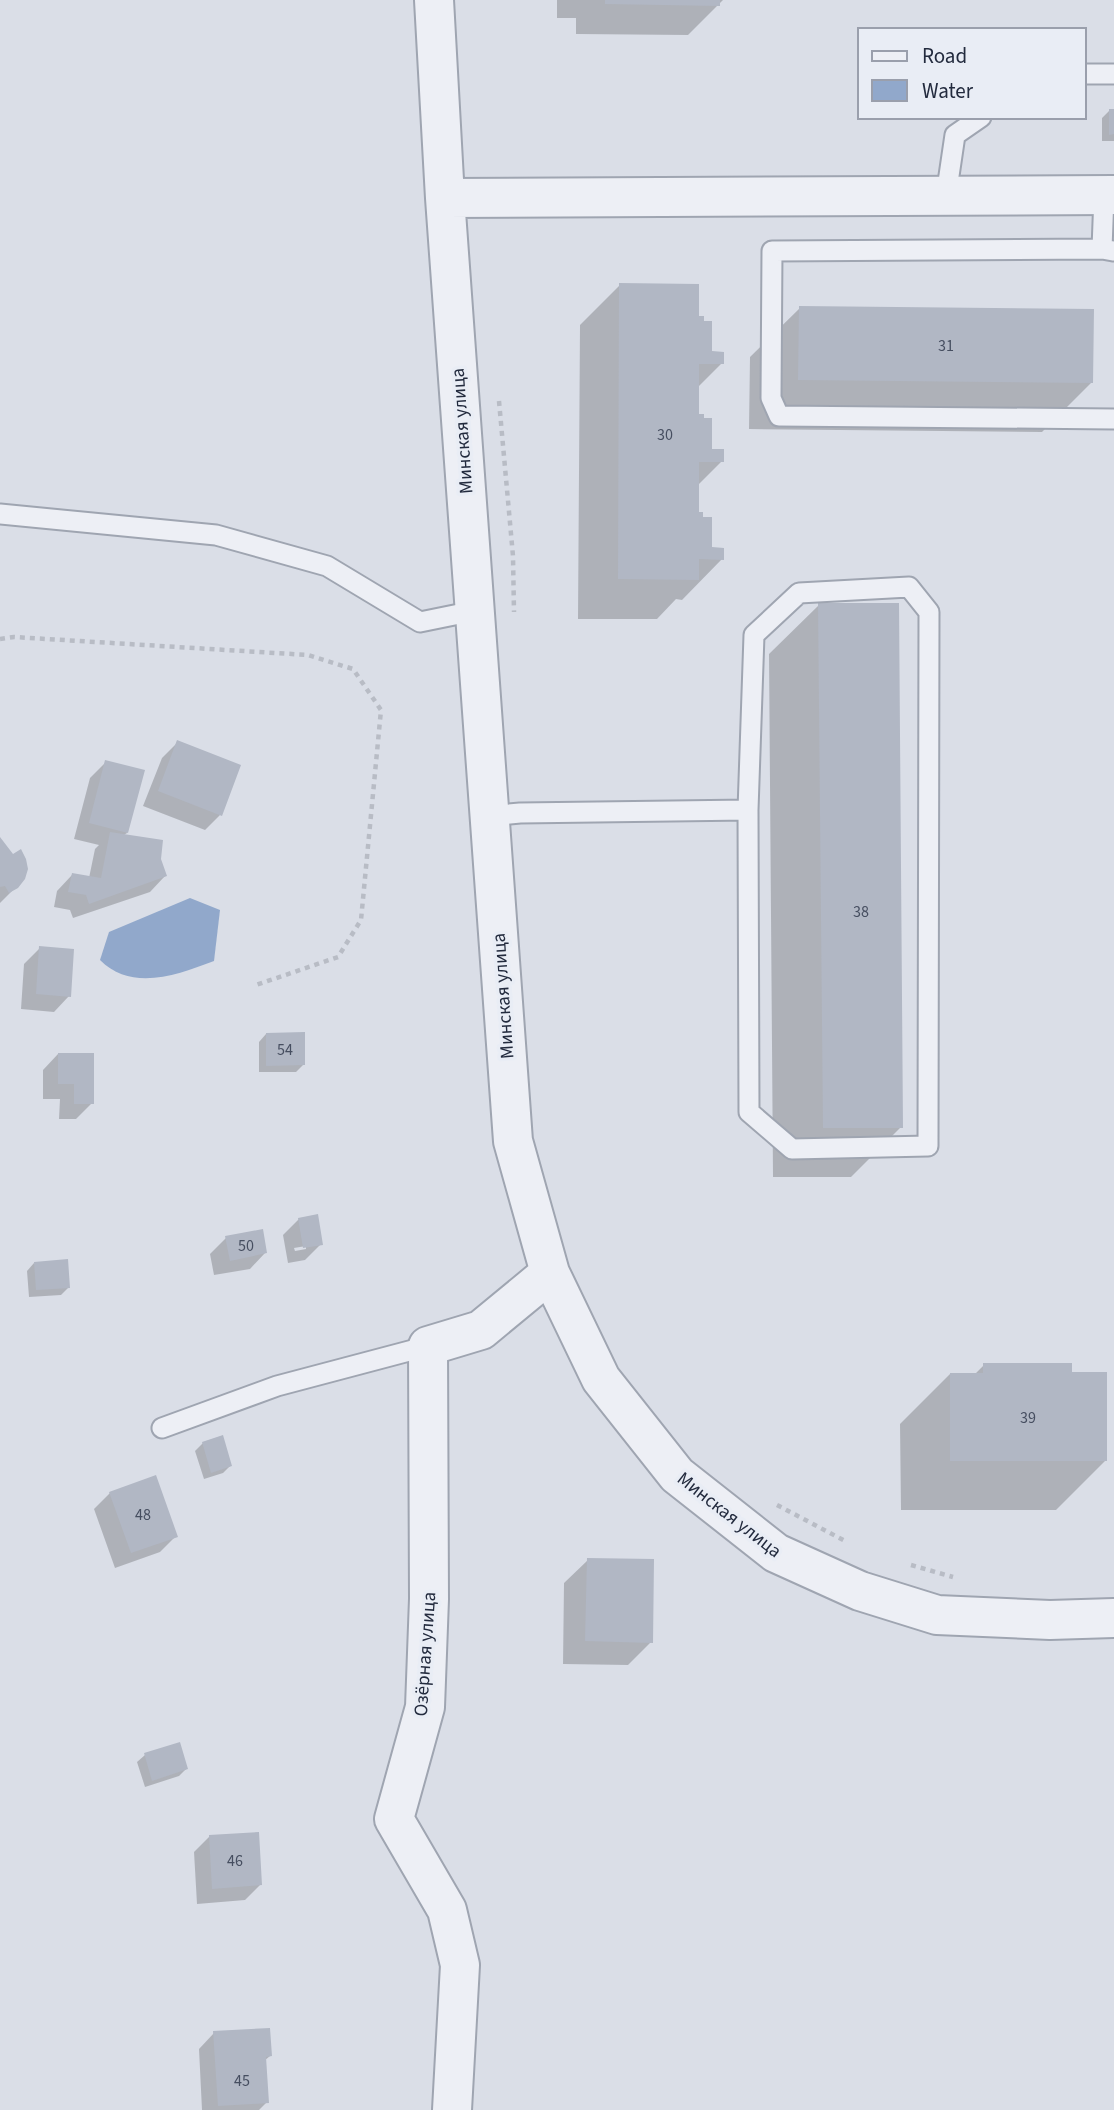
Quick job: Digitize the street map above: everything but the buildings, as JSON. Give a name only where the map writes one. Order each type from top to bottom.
[{"type":"street","name":"Минская улица","points":[[434,0],[445,198],[513,1141],[550,1273],[601,1379],[677,1475],[776,1553],[860,1591],[937,1615],[1050,1620],[1114,1618]]},
{"type":"street","points":[[445,198],[1109,195]]},
{"type":"street","points":[[428,1346],[481,1330],[550,1273]]},
{"type":"street","name":"Озёрная улица","points":[[428,1346],[429,1599],[425,1707],[394,1819],[447,1910],[460,1965],[452,2110]]},
{"type":"lane","points":[[1086,74],[1114,74]]},
{"type":"lane","points":[[946,196],[956,135],[978,119]]},
{"type":"lane","points":[[1109,195],[1108,250],[772,251],[771,398],[779,416],[1114,419]]},
{"type":"lane","points":[[0,514],[216,535],[327,566],[420,622],[474,611]]},
{"type":"lane","points":[[909,587],[929,612],[928,1146],[792,1149],[749,1112],[748,810],[754,635],[799,593],[909,587]]},
{"type":"lane","points":[[489,816],[520,813],[748,810]]},
{"type":"lane","points":[[162,1428],[277,1386],[428,1346]]},
{"type":"path","points":[[498,390],[513,556],[515,624]]},
{"type":"path","points":[[0,639],[14,637],[308,655],[353,669],[381,710],[360,920],[338,957],[256,985]]},
{"type":"path","points":[[776,1504],[858,1548]]},
{"type":"path","points":[[906,1564],[955,1578]]},
{"type":"water","points":[[190,898],[220,910],[214,961],[170,975],[140,978],[126,976],[100,960],[109,932]]}]
